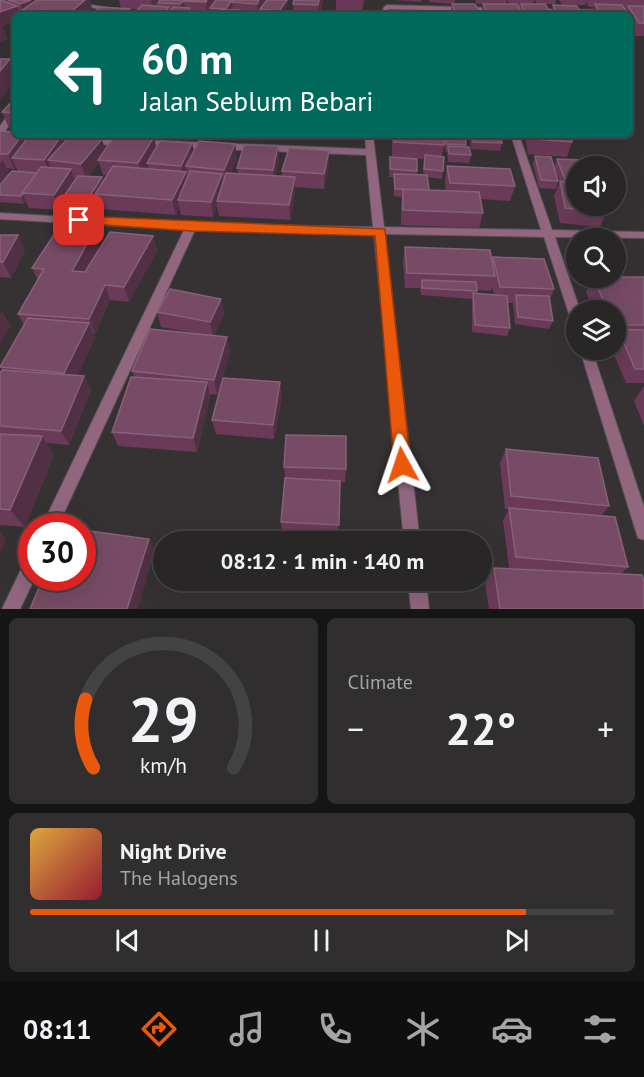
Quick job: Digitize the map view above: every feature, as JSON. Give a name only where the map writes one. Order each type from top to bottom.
[{"type":"street","points":[[52,0],[126,12]]},
{"type":"street","points":[[468,0],[471,9]]},
{"type":"street","points":[[388,4],[506,10]]},
{"type":"street","points":[[97,12],[100,8]]},
{"type":"street","points":[[530,10],[612,12]]},
{"type":"street","points":[[0,132],[12,115]]},
{"type":"street","points":[[0,137],[12,138]]},
{"type":"street","points":[[369,138],[411,531]]},
{"type":"street","points":[[516,138],[571,300]]},
{"type":"street","points":[[72,140],[370,152]]},
{"type":"street","points":[[0,216],[191,227],[644,235]]},
{"type":"street","points":[[56,513],[191,227]]},
{"type":"street","points":[[589,360],[644,532]]},
{"type":"street","points":[[11,609],[20,591]]},
{"type":"street","points":[[418,591],[420,609]]},
{"type":"building","points":[[0,0],[17,6],[0,12]]},
{"type":"building","points":[[8,0],[31,0],[20,4]]},
{"type":"building","points":[[37,0],[85,0],[71,12],[21,11]]},
{"type":"building","points":[[160,0],[185,0],[180,4],[158,3]]},
{"type":"building","points":[[185,0],[207,0],[206,2]]},
{"type":"building","points":[[216,0],[232,0],[226,9],[210,8]]},
{"type":"building","points":[[234,0],[259,0],[257,4],[232,2]]},
{"type":"building","points":[[267,0],[287,0],[279,11],[260,9]]},
{"type":"building","points":[[294,0],[319,0],[318,5],[293,4]]},
{"type":"building","points":[[452,4],[475,4],[479,12],[455,12]]},
{"type":"building","points":[[483,4],[517,4],[521,12],[487,12]]},
{"type":"building","points":[[521,4],[545,4],[550,12],[525,12]]},
{"type":"building","points":[[595,4],[622,5],[627,12],[599,12]]},
{"type":"building","points":[[142,5],[169,7],[165,12],[136,12]]},
{"type":"building","points":[[553,5],[577,6],[580,12],[556,12]]},
{"type":"building","points":[[628,6],[644,6],[644,23],[639,23]]},
{"type":"building","points":[[100,7],[130,9],[127,12],[94,12]]},
{"type":"building","points":[[173,7],[190,8],[188,12],[169,12]]},
{"type":"building","points":[[220,10],[240,10],[239,12],[219,12]]},
{"type":"building","points":[[0,59],[10,59],[0,71]]},
{"type":"building","points":[[12,101],[12,113],[2,112]]},
{"type":"building","points":[[0,131],[12,132],[12,138],[20,138],[8,154],[0,154]]},
{"type":"building","points":[[28,138],[60,138],[44,160],[12,158]]},
{"type":"building","points":[[68,138],[102,139],[81,164],[48,160]]},
{"type":"building","points":[[113,138],[153,138],[138,163],[98,160]]},
{"type":"building","points":[[394,138],[443,138],[444,145],[394,142]]},
{"type":"building","points":[[445,138],[465,138],[466,145],[446,144]]},
{"type":"building","points":[[472,138],[501,138],[502,143],[473,142]]},
{"type":"building","points":[[571,138],[572,142],[533,139]]},
{"type":"building","points":[[160,141],[192,143],[181,166],[147,163]]},
{"type":"building","points":[[199,141],[235,144],[224,170],[186,166]]},
{"type":"building","points":[[244,145],[278,146],[273,170],[237,168]]},
{"type":"building","points":[[448,146],[469,147],[471,155],[449,154]]},
{"type":"building","points":[[289,148],[329,151],[324,174],[282,171]]},
{"type":"building","points":[[425,155],[444,157],[443,171],[424,169]]},
{"type":"building","points":[[535,156],[551,157],[558,181],[541,180]]},
{"type":"building","points":[[390,157],[417,159],[417,171],[390,169]]},
{"type":"building","points":[[557,159],[566,159],[566,182]]},
{"type":"building","points":[[113,166],[186,172],[172,200],[95,194]]},
{"type":"building","points":[[447,166],[510,169],[515,186],[450,183]]},
{"type":"building","points":[[41,167],[71,169],[54,195],[22,193]]},
{"type":"building","points":[[12,171],[37,173],[21,196],[0,195],[0,185]]},
{"type":"building","points":[[190,171],[222,174],[211,202],[178,200]]},
{"type":"building","points":[[226,173],[295,177],[289,205],[217,201]]},
{"type":"building","points":[[394,174],[427,175],[429,190],[395,189]]},
{"type":"building","points":[[78,176],[102,177],[86,202],[61,200]]},
{"type":"building","points":[[560,181],[566,182],[565,208]]},
{"type":"building","points":[[403,189],[479,192],[483,213],[403,210]]},
{"type":"building","points":[[57,230],[93,233],[72,271],[85,272],[110,232],[153,236],[124,287],[105,285],[89,319],[18,314],[44,269],[32,268]]},
{"type":"building","points":[[0,235],[18,235],[3,262],[0,262]]},
{"type":"building","points":[[405,247],[490,250],[495,276],[407,273]]},
{"type":"building","points":[[493,257],[544,259],[554,289],[500,287]]},
{"type":"building","points":[[626,277],[644,277],[644,325],[626,325],[626,300],[603,300],[598,288],[626,288]]},
{"type":"building","points":[[422,280],[476,282],[477,291],[422,288]]},
{"type":"building","points":[[170,289],[221,299],[210,322],[157,312]]},
{"type":"building","points":[[473,293],[507,296],[510,328],[475,325]]},
{"type":"building","points":[[516,295],[549,296],[553,321],[518,317]]},
{"type":"building","points":[[28,318],[89,323],[64,373],[0,367]]},
{"type":"building","points":[[150,329],[227,337],[214,380],[132,371]]},
{"type":"building","points":[[626,329],[644,330],[644,369],[635,369],[626,348]]},
{"type":"building","points":[[2,370],[84,376],[61,431],[0,426],[0,373]]},
{"type":"building","points":[[131,377],[207,382],[193,438],[112,432]]},
{"type":"building","points":[[223,378],[280,382],[273,425],[212,420]]},
{"type":"building","points":[[0,434],[42,436],[10,510],[0,509]]},
{"type":"building","points":[[286,435],[346,436],[346,469],[284,467]]},
{"type":"building","points":[[506,449],[598,458],[609,506],[511,496]]},
{"type":"building","points":[[285,478],[340,481],[339,525],[281,522]]},
{"type":"building","points":[[509,508],[615,517],[628,567],[516,557]]},
{"type":"building","points":[[96,532],[149,539],[127,609],[30,609],[38,591],[96,591]]},
{"type":"building","points":[[494,568],[642,575],[644,609],[500,609]]},
{"type":"route","points":[[79,220],[191,227],[380,232],[402,465]]}]
